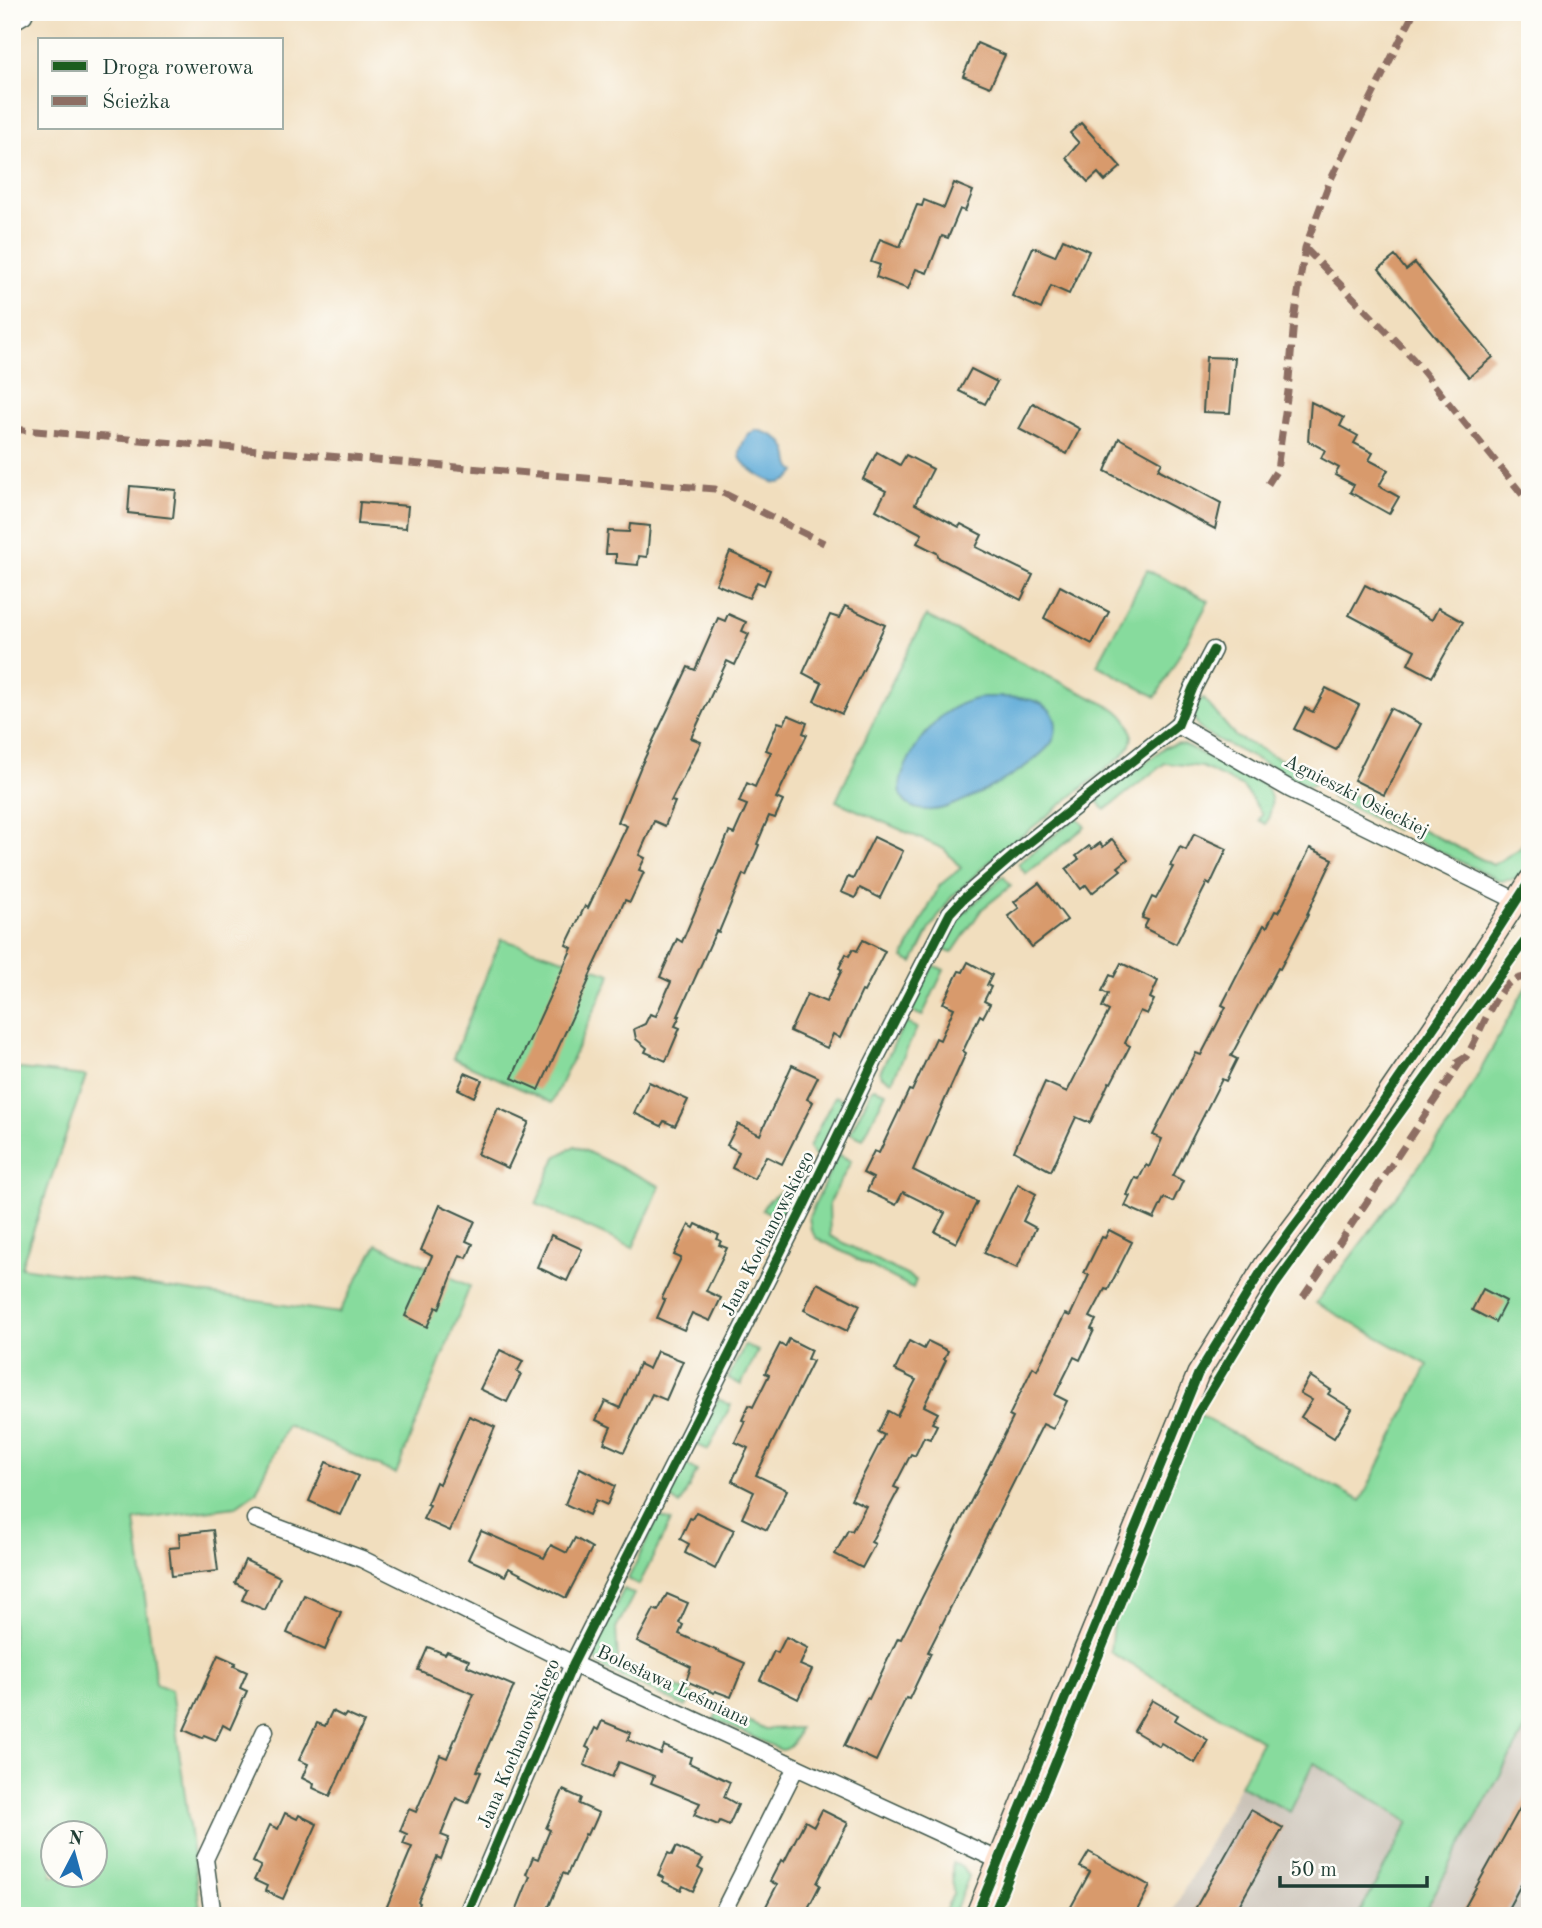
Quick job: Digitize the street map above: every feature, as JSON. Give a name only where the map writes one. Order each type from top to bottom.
[{"type":"street","points":[[12,22],[24,16],[25,12]]},
{"type":"street","name":"Jana Kochanowskiego","points":[[466,1916],[573,1664],[950,913],[1021,849],[1178,725],[1213,650]]},
{"type":"street","name":"Agnieszki Osieckiej","points":[[1178,725],[1290,789],[1517,901]]},
{"type":"street","points":[[976,1916],[1198,1374],[1265,1265],[1383,1102],[1530,880]]},
{"type":"street","name":"Bolesława Leśmiana","points":[[254,1519],[362,1559],[573,1664],[998,1860]]},
{"type":"street","points":[[213,1916],[205,1859],[265,1731]]},
{"type":"street","points":[[721,1916],[796,1767]]},
{"type":"shaded area","points":[[1530,1721],[1530,1916],[1422,1916]]},
{"type":"shaded area","points":[[1314,1762],[1409,1823],[1358,1916],[1170,1916],[1240,1785],[1290,1812]]},
{"type":"green space","points":[[1147,570],[1209,601],[1156,697],[1097,665]]},
{"type":"green space","points":[[926,616],[1117,710],[1127,721],[1132,739],[1121,757],[988,863],[951,898],[930,929],[913,963],[903,958],[907,950],[940,885],[961,868],[944,849],[836,801]]},
{"type":"green space","points":[[1203,698],[1236,737],[1316,777],[1314,784],[1309,786],[1206,734],[1198,726],[1194,716],[1196,706]]},
{"type":"green space","points":[[1177,744],[1262,784],[1272,803],[1266,824],[1259,820],[1262,814],[1243,787],[1202,767],[1165,763],[1105,810],[1097,801],[1165,747]]},
{"type":"green space","points":[[1336,787],[1404,820],[1396,830],[1331,797]]},
{"type":"green space","points":[[1077,817],[1085,827],[1026,874],[1018,864]]},
{"type":"green space","points":[[1417,827],[1493,865],[1519,849],[1530,832],[1527,866],[1519,877],[1500,881],[1416,840]]},
{"type":"green space","points":[[1003,876],[1011,886],[982,909],[952,953],[942,949],[963,914]]},
{"type":"green space","points":[[501,939],[611,974],[552,1103],[453,1058]]},
{"type":"green space","points":[[933,965],[944,970],[922,1016],[911,1011]]},
{"type":"green space","points":[[1530,979],[1530,1721],[1422,1916],[1358,1916],[1409,1822],[1314,1763],[1290,1812],[1240,1785],[1262,1741],[1110,1652],[1114,1614],[1197,1414],[1361,1501],[1428,1365],[1316,1303],[1454,1119]]},
{"type":"green space","points":[[905,1022],[917,1028],[892,1081],[880,1072]]},
{"type":"green space","points":[[12,1068],[86,1076],[21,1267],[339,1313],[377,1244],[470,1286],[396,1474],[287,1425],[256,1492],[235,1507],[135,1520],[156,1684],[171,1690],[201,1916],[12,1916]]},
{"type":"green space","points":[[874,1088],[886,1092],[863,1139],[850,1133]]},
{"type":"green space","points":[[835,1096],[845,1100],[817,1157],[809,1147]]},
{"type":"green space","points":[[575,1146],[660,1186],[633,1248],[536,1204],[556,1157]]},
{"type":"green space","points":[[838,1154],[851,1161],[829,1204],[830,1236],[916,1280],[913,1288],[816,1238],[811,1230],[809,1217]]},
{"type":"green space","points":[[795,1176],[804,1183],[791,1208],[776,1215],[762,1210],[792,1181]]},
{"type":"green space","points":[[745,1345],[758,1351],[741,1385],[728,1378]]},
{"type":"green space","points":[[718,1399],[731,1405],[708,1450],[698,1445],[697,1440]]},
{"type":"green space","points":[[686,1464],[697,1471],[680,1505],[669,1497]]},
{"type":"green space","points":[[659,1516],[671,1521],[639,1585],[628,1579]]},
{"type":"green space","points":[[624,1589],[634,1594],[616,1629],[618,1660],[692,1694],[686,1707],[604,1669],[597,1662],[595,1646]]},
{"type":"green space","points":[[720,1708],[765,1729],[799,1728],[795,1740],[781,1750],[714,1719]]},
{"type":"green space","points":[[952,1863],[961,1866],[969,1876],[953,1916],[943,1916],[953,1894]]},
{"type":"water","points":[[757,430],[773,436],[785,445],[790,464],[796,471],[786,481],[778,483],[768,480],[755,473],[741,459],[740,452],[744,441],[748,434]]},
{"type":"water","points":[[983,697],[1027,699],[1047,707],[1056,725],[1051,743],[1040,755],[1015,773],[971,797],[936,810],[912,807],[903,799],[900,788],[902,774],[917,746],[944,714],[963,703]]},
{"type":"building","points":[[977,43],[1005,55],[990,87],[963,76]]},
{"type":"building","points":[[1081,123],[1121,167],[1105,181],[1098,173],[1088,182],[1066,158],[1079,143],[1070,133]]},
{"type":"building","points":[[954,183],[973,191],[965,211],[960,209],[948,238],[942,236],[927,273],[916,269],[908,289],[876,277],[880,265],[871,262],[880,239],[900,247],[917,205],[922,206],[924,200],[944,208]]},
{"type":"building","points":[[1063,239],[1089,251],[1069,294],[1051,286],[1041,309],[1012,296],[1033,247],[1055,256]]},
{"type":"building","points":[[1395,256],[1406,270],[1415,263],[1493,357],[1469,377],[1379,269]]},
{"type":"building","points":[[1206,357],[1235,358],[1230,413],[1203,412]]},
{"type":"building","points":[[971,369],[997,382],[985,404],[959,391]]},
{"type":"building","points":[[1311,402],[1344,418],[1340,426],[1358,436],[1354,443],[1373,453],[1369,460],[1388,470],[1379,486],[1399,497],[1389,514],[1350,492],[1354,485],[1335,475],[1339,468],[1321,458],[1325,450],[1308,441]]},
{"type":"building","points":[[1033,403],[1080,429],[1067,454],[1019,429]]},
{"type":"building","points":[[1119,438],[1162,462],[1158,469],[1221,503],[1215,529],[1105,471]]},
{"type":"building","points":[[877,452],[900,465],[906,455],[933,469],[915,504],[959,527],[961,524],[982,535],[976,547],[1033,575],[1021,600],[939,558],[937,553],[917,543],[922,534],[876,510],[886,491],[863,479]]},
{"type":"building","points":[[130,486],[176,490],[173,518],[128,513]]},
{"type":"building","points":[[360,502],[408,506],[406,528],[358,524]]},
{"type":"building","points":[[630,524],[650,526],[647,557],[639,556],[638,565],[616,563],[616,554],[606,554],[608,531],[629,532]]},
{"type":"building","points":[[730,552],[770,570],[764,585],[757,582],[749,598],[716,584]]},
{"type":"building","points":[[1365,585],[1432,620],[1438,608],[1463,622],[1432,677],[1408,664],[1415,650],[1349,615]]},
{"type":"building","points":[[1060,586],[1109,612],[1092,644],[1044,618]]},
{"type":"building","points":[[845,606],[885,625],[842,714],[814,701],[822,683],[803,673],[830,615],[839,618]]},
{"type":"building","points":[[728,614],[746,622],[742,631],[749,634],[735,665],[727,661],[691,738],[701,742],[671,801],[675,802],[665,826],[654,821],[639,855],[645,858],[639,870],[644,872],[630,902],[625,900],[539,1090],[512,1078],[572,948],[566,945],[585,906],[588,908],[627,826],[618,822],[641,766],[688,667],[695,670],[718,618],[725,621]]},
{"type":"building","points":[[1326,688],[1359,705],[1336,750],[1294,729],[1305,708],[1313,712]]},
{"type":"building","points":[[1390,708],[1421,724],[1384,795],[1354,780]]},
{"type":"building","points":[[788,715],[807,723],[803,733],[807,735],[776,798],[783,801],[775,818],[769,816],[746,876],[743,874],[719,932],[716,931],[678,1016],[675,1026],[680,1028],[666,1061],[645,1052],[647,1048],[636,1039],[634,1029],[645,1024],[650,1014],[656,1016],[671,982],[660,977],[677,939],[682,942],[729,832],[734,834],[747,805],[739,802],[747,783],[755,787],[771,752],[766,750],[778,722],[784,724]]},
{"type":"building","points":[[1194,834],[1227,849],[1176,944],[1144,928],[1148,920],[1142,918],[1152,897],[1156,899],[1180,847],[1186,850]]},
{"type":"building","points":[[874,837],[903,851],[880,898],[860,888],[855,898],[841,892],[848,877],[853,879]]},
{"type":"building","points":[[1112,839],[1128,859],[1118,867],[1121,870],[1092,893],[1086,885],[1081,889],[1066,869],[1079,859],[1076,856],[1089,846],[1092,849],[1100,843],[1103,847]]},
{"type":"building","points":[[1310,848],[1333,859],[1308,915],[1231,1056],[1237,1059],[1226,1081],[1222,1079],[1173,1176],[1183,1181],[1173,1202],[1164,1198],[1154,1219],[1125,1206],[1135,1178],[1139,1179],[1146,1165],[1149,1167],[1162,1139],[1153,1135],[1196,1053],[1201,1055],[1226,1007],[1222,1005],[1242,966],[1264,925],[1267,927],[1275,911],[1278,912],[1284,902]]},
{"type":"building","points":[[1039,883],[1067,920],[1032,947],[1008,916],[1019,908],[1014,902]]},
{"type":"building","points":[[863,940],[885,951],[840,1038],[833,1034],[827,1048],[790,1031],[807,994],[826,1002],[842,970],[839,968],[846,954],[849,956],[853,949],[857,951]]},
{"type":"building","points":[[968,962],[992,975],[987,985],[991,987],[984,1001],[990,1004],[983,1017],[980,1015],[963,1051],[966,1053],[913,1170],[977,1202],[956,1243],[935,1232],[945,1213],[903,1192],[896,1205],[867,1191],[873,1178],[863,1173],[874,1151],[879,1153],[936,1038],[940,1040],[954,1008],[943,1003],[959,971],[963,972]]},
{"type":"building","points":[[1121,963],[1158,981],[1150,998],[1154,1000],[1147,1014],[1140,1011],[1125,1043],[1130,1046],[1090,1123],[1076,1117],[1051,1171],[1014,1151],[1045,1082],[1067,1092],[1109,1011],[1102,1007],[1108,994],[1102,991],[1110,975],[1114,977]]},
{"type":"building","points":[[792,1065],[818,1077],[807,1099],[813,1102],[782,1164],[766,1156],[754,1179],[732,1168],[739,1152],[727,1145],[738,1124],[760,1135]]},
{"type":"building","points":[[465,1073],[482,1080],[474,1097],[458,1089]]},
{"type":"building","points":[[649,1082],[688,1100],[675,1126],[664,1121],[661,1126],[634,1113]]},
{"type":"building","points":[[498,1108],[529,1122],[508,1168],[477,1154]]},
{"type":"building","points":[[1018,1184],[1036,1194],[1023,1221],[1036,1228],[1017,1268],[984,1253]]},
{"type":"building","points":[[440,1205],[475,1221],[466,1241],[473,1244],[467,1258],[460,1255],[439,1309],[436,1307],[427,1327],[405,1316],[432,1256],[421,1250]]},
{"type":"building","points":[[696,1224],[719,1235],[719,1245],[727,1248],[706,1291],[721,1298],[710,1321],[692,1313],[684,1330],[657,1318],[665,1300],[662,1298],[681,1258],[674,1255],[689,1225],[694,1228]]},
{"type":"building","points":[[1109,1230],[1132,1242],[1108,1290],[1105,1289],[1090,1317],[1096,1320],[1091,1329],[1094,1330],[1080,1360],[1074,1357],[1055,1395],[1067,1401],[1053,1429],[1043,1424],[876,1761],[844,1746],[1013,1418],[1009,1416],[1033,1367],[1037,1370],[1065,1314],[1070,1316],[1089,1275],[1084,1273],[1102,1237],[1105,1238]]},
{"type":"building","points":[[551,1235],[582,1249],[567,1281],[537,1267]]},
{"type":"building","points":[[817,1283],[860,1305],[847,1331],[804,1310]]},
{"type":"building","points":[[1483,1289],[1506,1301],[1495,1322],[1472,1310]]},
{"type":"building","points":[[789,1339],[811,1350],[807,1359],[813,1361],[756,1475],[787,1490],[767,1530],[742,1518],[754,1492],[732,1481],[748,1448],[735,1442],[749,1405],[753,1407],[769,1375],[765,1373],[780,1344],[785,1347]]},
{"type":"building","points":[[909,1341],[924,1349],[928,1341],[948,1351],[924,1406],[938,1413],[932,1423],[937,1425],[930,1439],[924,1437],[915,1456],[911,1454],[894,1487],[899,1489],[871,1542],[875,1544],[862,1568],[835,1554],[848,1530],[852,1531],[866,1506],[851,1499],[884,1435],[878,1432],[888,1411],[897,1416],[916,1380],[895,1370]]},
{"type":"building","points":[[500,1350],[523,1361],[517,1372],[521,1374],[507,1402],[480,1389]]},
{"type":"building","points":[[657,1351],[683,1361],[666,1400],[652,1394],[624,1452],[604,1443],[611,1427],[596,1420],[605,1401],[620,1408],[639,1364],[649,1369]]},
{"type":"building","points":[[1310,1376],[1331,1390],[1328,1394],[1352,1409],[1334,1438],[1301,1417],[1312,1400],[1300,1393]]},
{"type":"building","points":[[469,1416],[495,1427],[450,1531],[423,1519],[436,1482],[439,1484]]},
{"type":"building","points":[[326,1462],[358,1476],[340,1515],[309,1501]]},
{"type":"building","points":[[580,1468],[615,1486],[607,1505],[596,1500],[589,1515],[565,1504]]},
{"type":"building","points":[[696,1512],[734,1530],[715,1569],[685,1553],[689,1544],[680,1539],[690,1518],[692,1519]]},
{"type":"building","points":[[213,1530],[218,1571],[172,1576],[169,1548],[180,1547],[179,1534]]},
{"type":"building","points":[[481,1531],[544,1558],[551,1545],[567,1553],[575,1538],[592,1548],[566,1598],[509,1568],[505,1576],[468,1559]]},
{"type":"building","points":[[245,1560],[280,1577],[265,1610],[242,1600],[247,1589],[235,1583]]},
{"type":"building","points":[[667,1594],[688,1603],[679,1623],[683,1625],[679,1634],[745,1663],[731,1697],[686,1681],[691,1667],[637,1641],[654,1609],[658,1611]]},
{"type":"building","points":[[304,1595],[341,1612],[325,1650],[287,1633]]},
{"type":"building","points":[[786,1637],[808,1648],[800,1665],[812,1670],[798,1699],[760,1680],[774,1651],[778,1653]]},
{"type":"building","points":[[428,1647],[469,1660],[467,1666],[514,1686],[477,1771],[481,1772],[468,1803],[456,1798],[441,1835],[449,1838],[441,1859],[437,1857],[415,1916],[395,1916],[385,1911],[412,1847],[403,1844],[407,1834],[400,1831],[409,1809],[416,1812],[440,1755],[447,1758],[474,1694],[418,1670]]},
{"type":"building","points":[[218,1655],[236,1663],[234,1666],[247,1672],[240,1688],[247,1691],[230,1729],[223,1725],[216,1740],[204,1735],[202,1738],[184,1730]]},
{"type":"building","points":[[1152,1700],[1178,1715],[1175,1720],[1208,1740],[1195,1763],[1134,1731]]},
{"type":"building","points":[[332,1711],[364,1722],[330,1796],[313,1788],[314,1784],[302,1778],[308,1764],[299,1760],[317,1723],[325,1726]]},
{"type":"building","points":[[602,1721],[631,1733],[628,1740],[661,1754],[664,1746],[691,1757],[689,1763],[730,1782],[724,1797],[738,1805],[729,1825],[720,1821],[718,1825],[694,1815],[700,1803],[651,1783],[654,1776],[619,1762],[612,1777],[584,1765],[590,1749],[586,1747],[595,1728],[598,1730]]},
{"type":"building","points":[[563,1790],[581,1798],[579,1804],[599,1813],[592,1829],[585,1834],[567,1875],[563,1873],[545,1916],[514,1916],[530,1876],[526,1874],[533,1857],[538,1859],[550,1830],[546,1828]]},
{"type":"building","points":[[1530,1790],[1530,1868],[1504,1916],[1460,1916]]},
{"type":"building","points":[[822,1810],[848,1823],[817,1883],[820,1885],[804,1916],[776,1916],[764,1910],[777,1885],[770,1881],[781,1860],[784,1862],[805,1821],[814,1826]]},
{"type":"building","points":[[1251,1810],[1283,1828],[1233,1916],[1191,1916]]},
{"type":"building","points":[[285,1813],[297,1819],[299,1815],[317,1824],[283,1899],[265,1891],[267,1886],[254,1880],[261,1866],[253,1862],[270,1825],[278,1829]]},
{"type":"building","points":[[676,1847],[703,1859],[698,1868],[703,1871],[693,1891],[683,1886],[681,1890],[662,1881],[664,1878],[658,1875],[668,1853],[672,1855]]},
{"type":"building","points":[[1089,1852],[1150,1886],[1134,1916],[1066,1916],[1090,1872],[1080,1867]]},
{"type":"marked path","points":[[1268,484],[1277,470],[1305,248],[1329,183],[1414,12]]},
{"type":"marked path","points":[[1305,248],[1413,359],[1530,504]]},
{"type":"marked path","points":[[12,429],[715,489],[824,543]]},
{"type":"marked path","points":[[1456,1063],[1466,1057],[1502,990],[1512,981],[1528,976]]},
{"type":"marked path","points":[[1303,1297],[1462,1060]]},
{"type":"cycle path","points":[[466,1916],[573,1664],[950,913],[1021,849],[1178,725],[1213,650]]},
{"type":"cycle path","points":[[976,1916],[1198,1374],[1265,1265],[1383,1102],[1530,880]]},
{"type":"cycle path","points":[[993,1916],[1197,1414],[1275,1285],[1530,934]]}]
